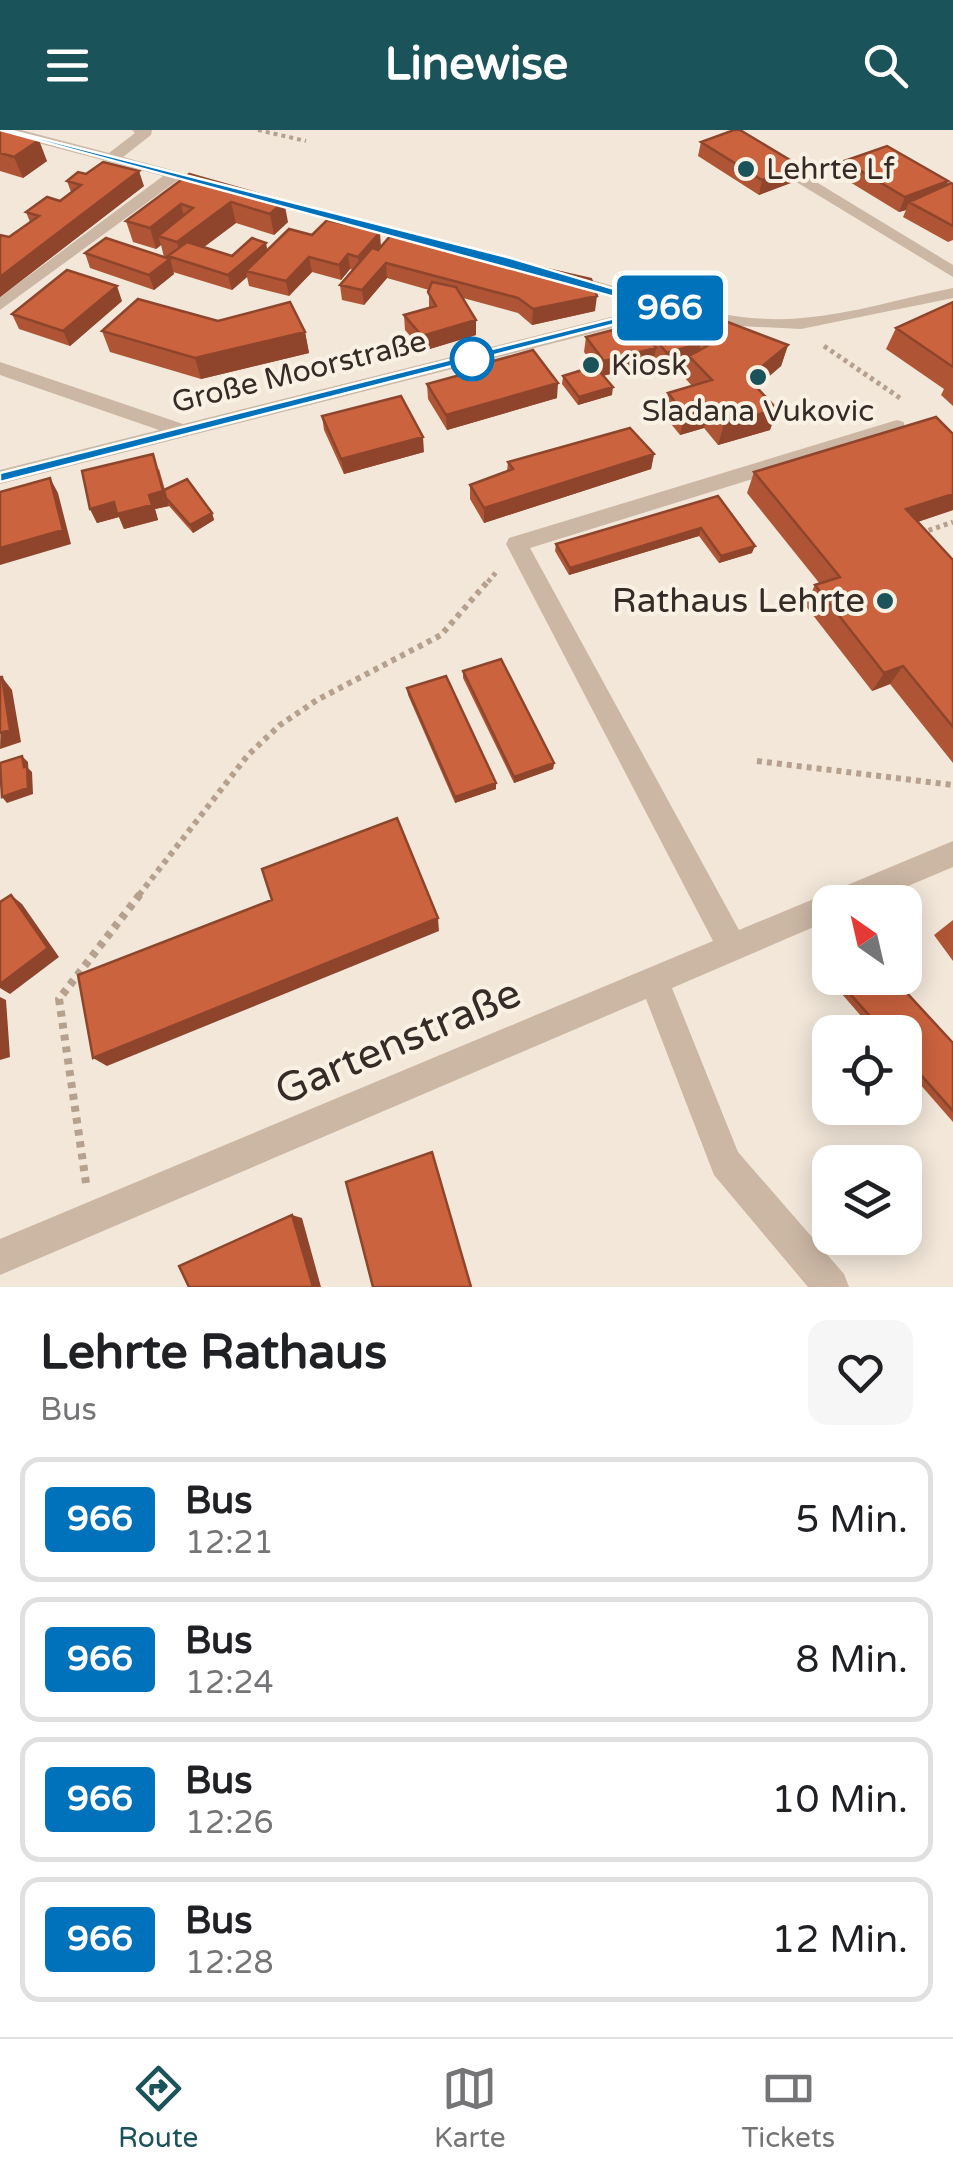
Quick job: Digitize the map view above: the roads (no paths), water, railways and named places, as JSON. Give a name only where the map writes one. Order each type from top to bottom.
[{"type":"street","points":[[4,130],[507,253],[671,308],[801,324],[953,293]]},
{"type":"street","points":[[112,158],[146,132],[139,130]]},
{"type":"street","points":[[761,155],[953,272]]},
{"type":"street","points":[[0,305],[176,174]]},
{"type":"street","name":"Große Moorstraße","points":[[0,476],[671,308]]},
{"type":"street","points":[[0,368],[185,432]]},
{"type":"street","points":[[732,947],[517,544],[898,427]]},
{"type":"street","points":[[879,885],[953,854]]},
{"type":"street","name":"Gartenstraße","points":[[0,1257],[812,914]]},
{"type":"street","points":[[654,980],[726,1164],[831,1287]]},
{"type":"place","name":"Lehrte Lf","points":[[746,169]]},
{"type":"place","name":"Kiosk","points":[[591,365]]},
{"type":"place","name":"Sladana Vukovic","points":[[758,377]]},
{"type":"place","name":"Rathaus Lehrte","points":[[885,601]]}]
